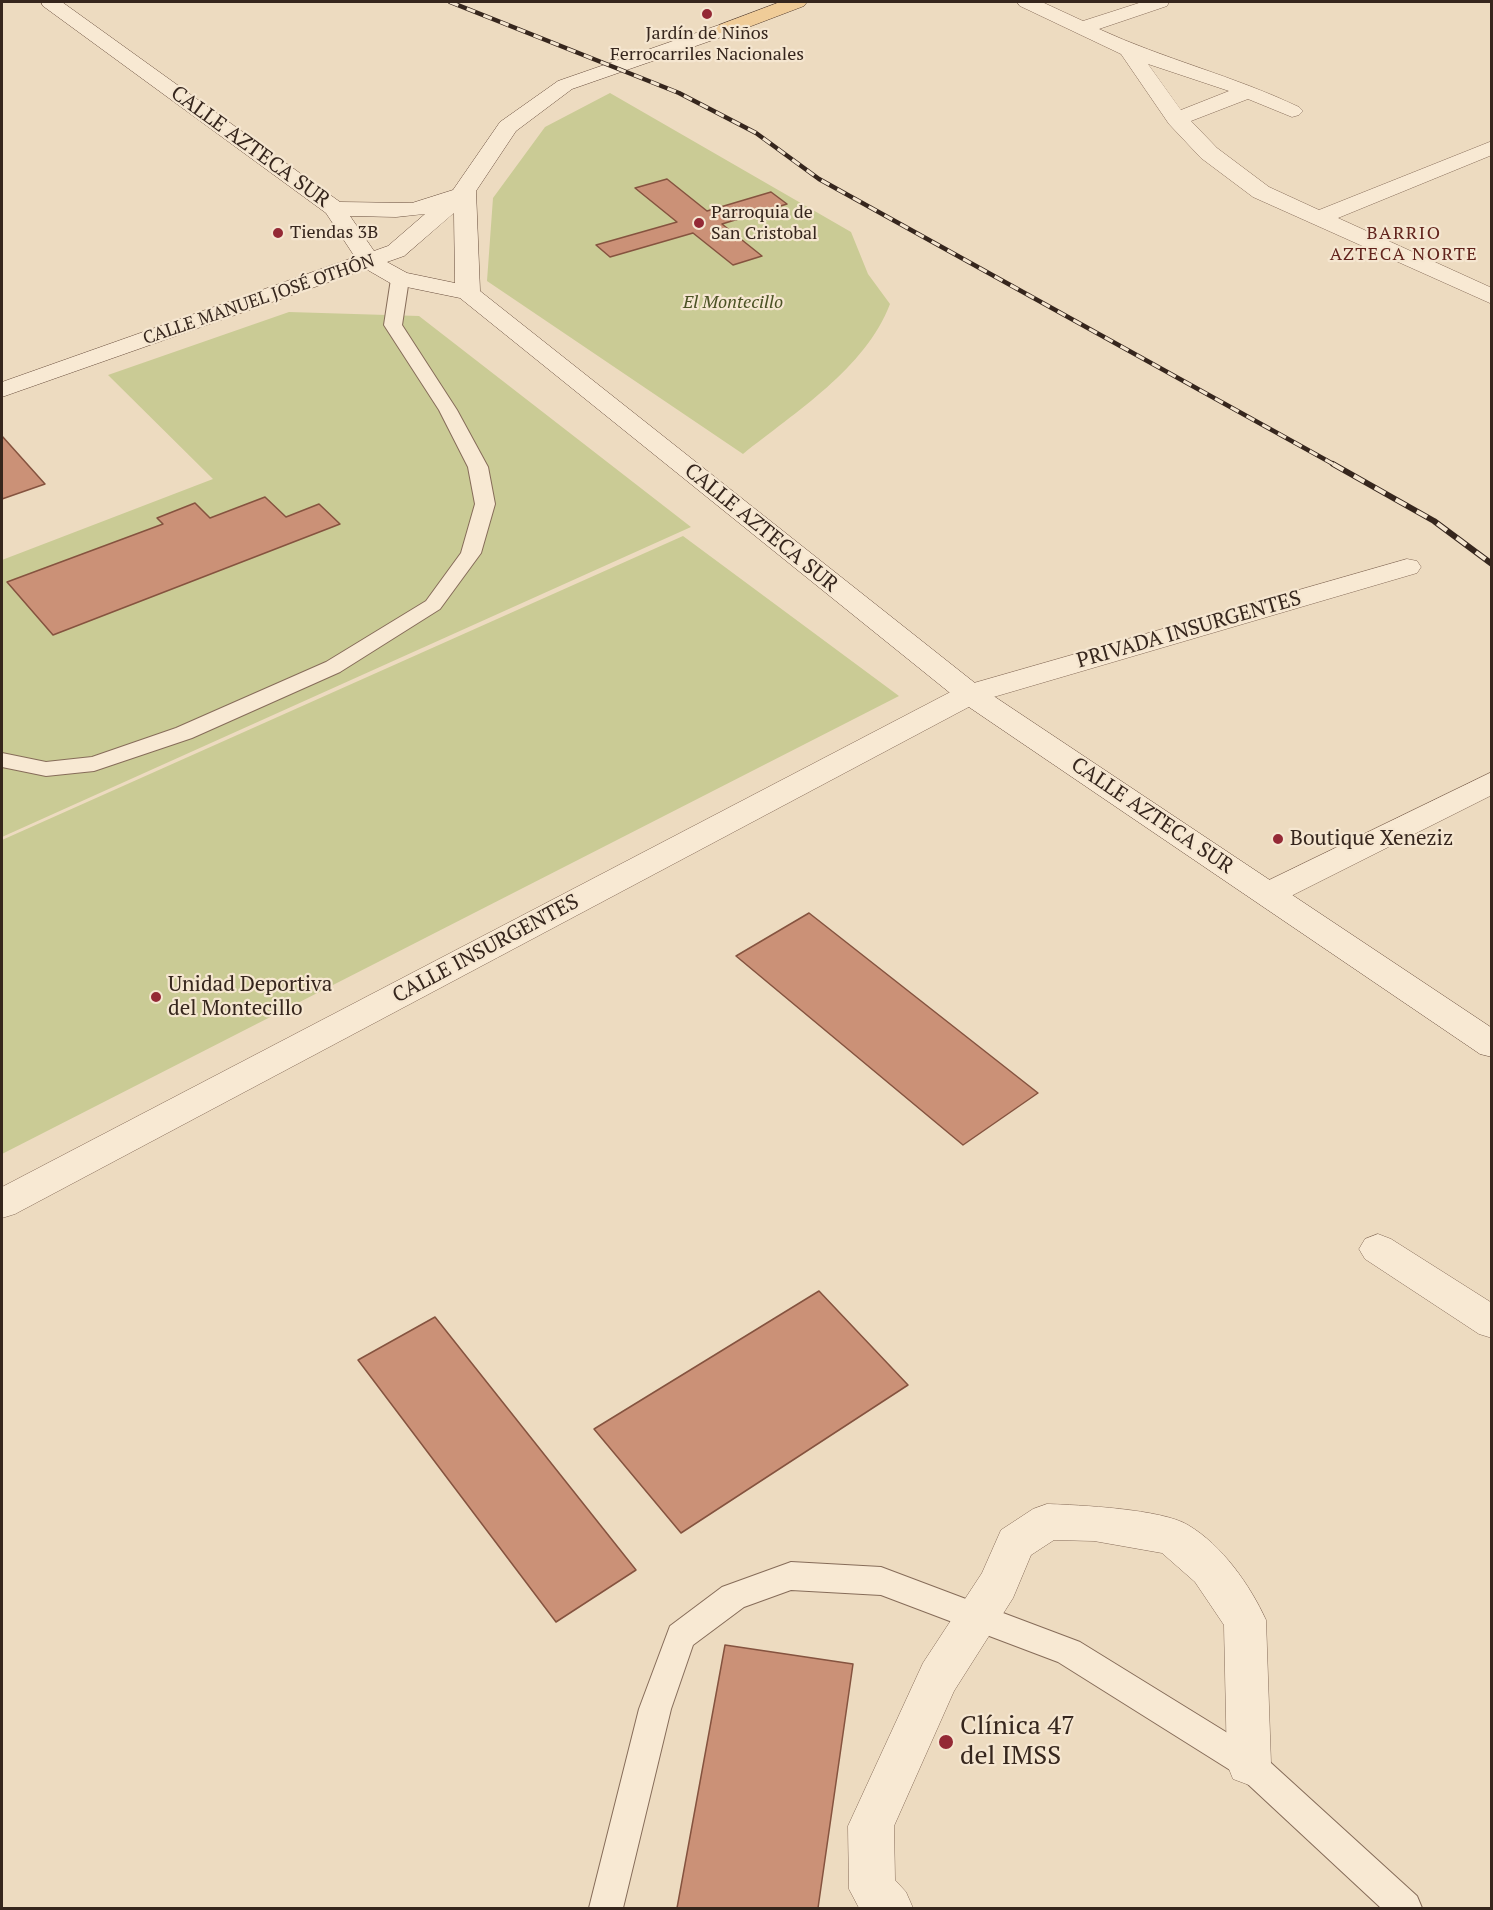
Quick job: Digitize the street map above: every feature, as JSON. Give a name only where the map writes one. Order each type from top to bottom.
[{"type":"main road","name":"CALLE MANUEL JOSÉ OTHÓN","points":[[726,29],[797,2]]},
{"type":"street","name":"CALLE AZTECA SUR","points":[[50,2],[334,208],[370,262],[400,279],[468,293],[970,694],[1491,1045]]},
{"type":"street","points":[[1027,2],[1128,50],[1249,91],[1292,111]]},
{"type":"street","points":[[1083,27],[1160,2]]},
{"type":"street","name":"CALLE MANUEL JOSÉ OTHÓN","points":[[2,390],[396,251],[465,191],[508,127],[565,85],[726,29]]},
{"type":"street","points":[[1128,50],[1177,119],[1209,153],[1236,176],[1261,192],[1317,219],[1491,297]]},
{"type":"street","points":[[1177,119],[1249,91]]},
{"type":"street","points":[[1317,219],[1489,150]]},
{"type":"street","points":[[334,208],[392,211],[443,204],[465,191]]},
{"type":"street","points":[[465,191],[465,254],[468,293]]},
{"type":"street","name":"PRIVADA INSURGENTES","points":[[970,694],[1407,567]]},
{"type":"street","name":"CALLE INSURGENTES","points":[[2,1204],[970,694]]},
{"type":"street","points":[[1268,894],[1491,782]]},
{"type":"street","points":[[1378,1249],[1491,1323]]},
{"type":"street","points":[[890,1908],[872,1890],[871,1826],[938,1677],[998,1585],[1016,1543],[1047,1522],[1094,1523],[1173,1537],[1210,1569],[1245,1620],[1249,1764]]},
{"type":"lane","points":[[2,760],[46,769],[94,764],[184,733],[333,667],[433,605],[471,553],[486,504],[478,467],[448,410],[393,325],[400,279]]},
{"type":"lane","points":[[606,1908],[655,1709],[681,1636],[733,1597],[791,1576],[881,1581],[1069,1653],[1249,1764],[1405,1908]]},
{"type":"green space","name":"El Montecillo","points":[[610,93],[851,232],[868,274],[890,304],[879,327],[846,369],[827,388],[743,454],[487,281],[493,198],[545,127]]},
{"type":"green space","points":[[289,312],[419,316],[691,527],[2,837],[2,560],[213,479],[108,375]]},
{"type":"green space","name":"Unidad Deportiva del Montecillo","points":[[683,536],[899,696],[2,1154],[2,840]]},
{"type":"building","name":"Parroquia de San Cristobal","points":[[667,179],[707,211],[771,192],[787,204],[722,224],[762,256],[733,265],[693,233],[610,257],[596,245],[677,222],[635,188]]},
{"type":"building","points":[[2,436],[45,484],[2,499]]},
{"type":"building","points":[[265,497],[286,517],[319,504],[340,524],[53,635],[7,582],[163,524],[157,518],[195,503],[210,518]]},
{"type":"building","points":[[809,913],[1038,1093],[963,1145],[736,956]]},
{"type":"building","points":[[819,1291],[908,1385],[681,1533],[594,1429]]},
{"type":"building","points":[[435,1317],[636,1570],[556,1622],[358,1360]]},
{"type":"building","points":[[725,1645],[853,1664],[818,1908],[677,1908]]},
{"type":"railway","points":[[450,2],[679,93],[756,133],[819,179],[1335,465]]},
{"type":"railway","points":[[1333,464],[1434,521],[1492,564]]},
{"type":"place","name":"Jardín de Niños Ferrocarriles Nacionales","points":[[707,14]]},
{"type":"place","name":"Parroquia de San Cristobal","points":[[699,223]]},
{"type":"place","name":"Tiendas 3B","points":[[278,233]]},
{"type":"place","name":"Boutique Xeneziz","points":[[1278,839]]},
{"type":"place","name":"Unidad Deportiva del Montecillo","points":[[156,997]]},
{"type":"place","name":"Clínica 47 del IMSS","points":[[946,1742]]},
{"type":"district","name":"BARRIO AZTECA NORTE","points":[[1404,244]]}]
